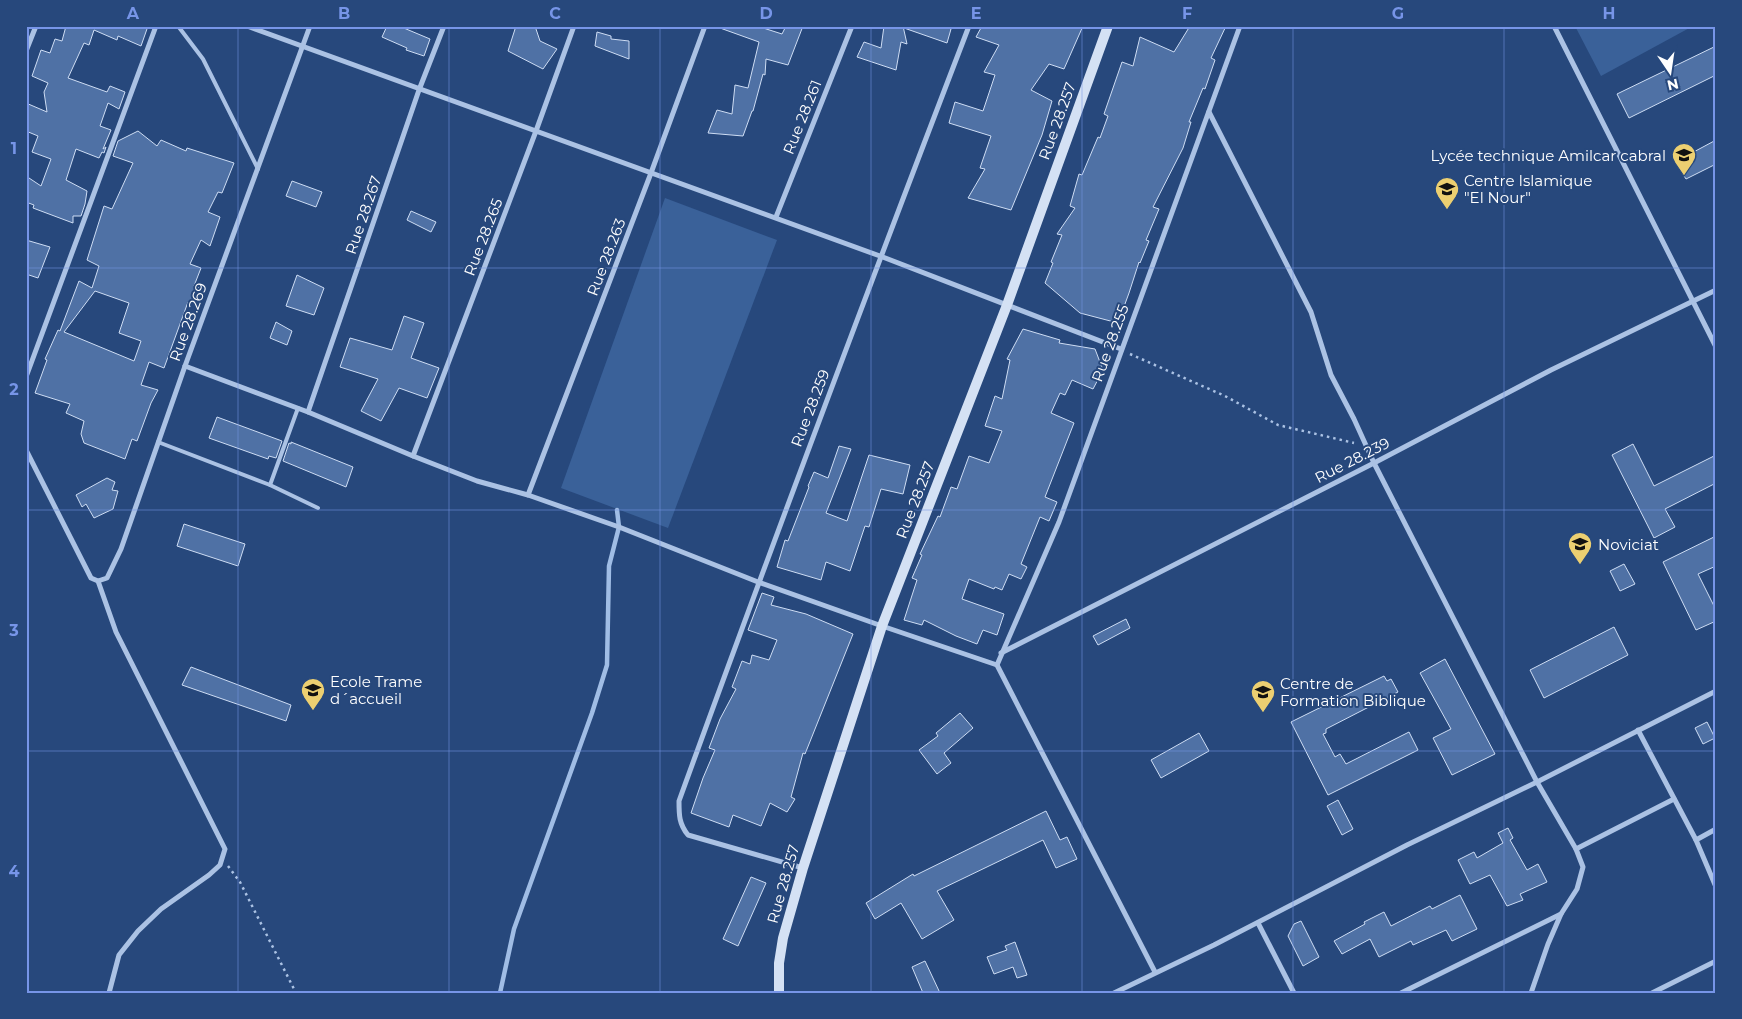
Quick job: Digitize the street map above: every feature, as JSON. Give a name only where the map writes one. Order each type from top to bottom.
[{"type":"street","points":[[26,51],[36,26]]},
{"type":"street","points":[[26,377],[156,26]]},
{"type":"street","points":[[247,26],[419,90],[776,217],[1121,350]]},
{"type":"street","name":"Rue 28.269","points":[[98,581],[107,578],[121,549],[185,366],[310,26]]},
{"type":"street","name":"Rue 28.267","points":[[308,412],[419,90],[444,26]]},
{"type":"street","name":"Rue 28.265","points":[[413,456],[574,26]]},
{"type":"street","name":"Rue 28.263","points":[[528,495],[705,26]]},
{"type":"street","name":"Rue 28.261","points":[[776,217],[852,26]]},
{"type":"street","name":"Rue 28.259","points":[[802,868],[688,835],[682,827],[680,801],[758,582],[880,256],[969,26]]},
{"type":"street","name":"Rue 28.257","points":[[779,993],[779,963],[783,938],[802,868],[882,626],[1007,305],[1108,26]]},
{"type":"street","name":"Rue 28.255","points":[[997,665],[1059,522],[1240,26]]},
{"type":"street","points":[[1554,26],[1716,348]]},
{"type":"street","points":[[1209,112],[1311,312],[1331,376],[1354,418],[1374,463],[1537,782],[1576,849],[1583,867],[1582,876],[1577,888],[1561,914],[1548,944],[1531,993]]},
{"type":"street","name":"Rue 28.239","points":[[1001,653],[1552,370],[1716,290]]},
{"type":"street","points":[[185,366],[298,408],[477,481],[528,495],[618,527],[758,582],[997,665],[1156,972]]},
{"type":"street","points":[[26,450],[91,578],[98,581],[116,632],[225,849],[220,865],[161,909],[138,931],[120,956],[109,993]]},
{"type":"street","points":[[1114,993],[1716,691]]},
{"type":"street","points":[[1638,730],[1696,840],[1716,887]]},
{"type":"street","points":[[1576,849],[1674,800]]},
{"type":"street","points":[[1696,840],[1716,829]]},
{"type":"street","points":[[1401,993],[1561,914]]},
{"type":"street","points":[[1258,922],[1294,993]]},
{"type":"street","points":[[1652,993],[1716,961]]},
{"type":"lane","points":[[178,26],[203,59],[258,169]]},
{"type":"lane","points":[[270,485],[298,408]]},
{"type":"lane","points":[[158,442],[270,485],[318,508]]},
{"type":"path","points":[[1121,350],[1225,396],[1278,425],[1366,445]]},
{"type":"path","points":[[223,858],[240,882],[296,993]]},
{"type":"shaded area","points":[[1575,26],[1693,26],[1601,76]]},
{"type":"shaded area","points":[[665,198],[777,240],[668,528],[561,488]]},
{"type":"building","points":[[66,26],[148,26],[141,46],[118,36],[117,40],[94,30],[89,45],[84,43],[68,78],[107,92],[110,86],[125,92],[119,109],[108,103],[100,126],[111,130],[103,149],[106,147],[104,153],[102,152],[99,158],[76,149],[66,180],[87,191],[81,216],[73,216],[73,223],[33,208],[34,205],[26,202],[26,176],[41,186],[51,159],[32,152],[38,136],[26,131],[26,103],[47,112],[44,92],[48,83],[32,76],[41,50],[50,53],[55,39],[62,41]]},
{"type":"building","points":[[387,26],[399,26],[430,39],[424,56],[406,50],[407,48],[382,37]]},
{"type":"building","points":[[516,26],[535,26],[540,41],[557,49],[543,69],[508,51]]},
{"type":"building","points":[[721,26],[757,26],[782,34],[786,26],[803,26],[788,65],[766,59],[765,75],[763,74],[753,111],[743,136],[708,133],[717,110],[732,114],[735,85],[748,88],[759,42],[720,28]]},
{"type":"building","points":[[884,26],[903,26],[907,44],[901,42],[896,70],[857,57],[864,42],[881,48]]},
{"type":"building","points":[[904,26],[942,26],[951,29],[947,43],[904,28]]},
{"type":"building","points":[[982,26],[1083,26],[1064,69],[1049,64],[1031,90],[1052,101],[1042,135],[1011,210],[968,198],[985,169],[980,168],[991,136],[949,123],[955,102],[983,111],[995,75],[984,72],[999,45],[976,37]]},
{"type":"building","points":[[1190,26],[1226,26],[1211,58],[1215,60],[1205,89],[1203,88],[1189,122],[1191,122],[1183,148],[1153,207],[1159,209],[1146,240],[1149,241],[1139,262],[1118,323],[1080,313],[1045,283],[1062,235],[1057,234],[1075,208],[1070,206],[1079,174],[1082,175],[1098,137],[1100,138],[1108,116],[1104,114],[1122,62],[1133,66],[1140,37],[1174,52]]},
{"type":"building","points":[[597,32],[611,36],[611,39],[629,41],[629,59],[595,46]]},
{"type":"building","points":[[1716,46],[1716,75],[1629,118],[1617,94]]},
{"type":"building","points":[[138,131],[157,146],[161,140],[186,151],[187,148],[234,163],[222,193],[218,192],[208,212],[220,217],[210,246],[201,240],[190,264],[201,268],[194,286],[200,288],[194,304],[188,302],[164,368],[149,362],[141,385],[158,390],[151,403],[137,441],[132,439],[125,459],[84,443],[81,434],[84,421],[66,413],[70,404],[35,393],[47,360],[45,359],[58,330],[60,331],[79,281],[92,288],[99,266],[87,260],[104,206],[112,209],[133,163],[113,156],[118,141]],"holes":[[[95,291],[129,303],[119,333],[141,341],[134,361],[64,332]]]},
{"type":"building","points":[[1716,140],[1716,164],[1686,179],[1675,162]]},
{"type":"building","points":[[292,181],[322,192],[316,207],[286,196]]},
{"type":"building","points":[[411,211],[436,222],[431,232],[407,220]]},
{"type":"building","points":[[26,240],[50,247],[38,278],[26,274]]},
{"type":"building","points":[[297,275],[324,288],[314,315],[286,306]]},
{"type":"building","points":[[404,316],[424,323],[411,358],[439,368],[427,398],[399,388],[381,421],[361,411],[378,379],[340,367],[350,338],[392,350]]},
{"type":"building","points":[[276,322],[292,331],[287,345],[270,338]]},
{"type":"building","points":[[1023,329],[1060,340],[1059,343],[1095,349],[1103,370],[1093,389],[1072,380],[1065,395],[1060,393],[1051,413],[1074,423],[1045,497],[1057,502],[1049,521],[1040,517],[1021,564],[1027,567],[1021,579],[1009,574],[1002,590],[995,587],[994,589],[969,579],[962,599],[1004,614],[997,635],[983,630],[977,644],[924,620],[922,625],[904,620],[917,580],[912,578],[922,555],[920,554],[938,516],[940,517],[951,487],[957,489],[969,456],[989,463],[1002,431],[985,426],[995,396],[1002,399],[1010,360],[1007,359]]},
{"type":"building","points":[[217,417],[282,441],[276,458],[269,456],[268,459],[209,438]]},
{"type":"building","points":[[291,442],[353,467],[346,487],[283,461]]},
{"type":"building","points":[[1633,444],[1654,486],[1716,455],[1716,483],[1665,509],[1675,527],[1654,538],[1612,455]]},
{"type":"building","points":[[839,446],[851,449],[826,513],[847,521],[869,455],[910,465],[903,494],[881,489],[869,527],[865,526],[850,571],[826,562],[821,580],[777,567],[785,540],[788,541],[814,472],[828,478]]},
{"type":"building","points":[[107,478],[115,482],[112,490],[118,491],[113,509],[94,518],[86,504],[82,507],[76,495]]},
{"type":"building","points":[[184,524],[245,544],[238,566],[177,546]]},
{"type":"building","points":[[1716,536],[1716,566],[1698,574],[1716,610],[1716,621],[1696,630],[1663,562]]},
{"type":"building","points":[[1624,564],[1635,584],[1620,591],[1610,571]]},
{"type":"building","points":[[762,593],[774,597],[771,605],[806,614],[853,634],[805,754],[803,753],[791,797],[795,799],[787,812],[770,803],[761,826],[733,815],[729,827],[691,813],[715,750],[709,748],[720,719],[736,689],[732,687],[742,661],[750,664],[752,655],[769,660],[777,640],[748,630]]},
{"type":"building","points":[[1126,619],[1130,628],[1098,645],[1093,636]]},
{"type":"building","points":[[1614,627],[1628,655],[1544,698],[1530,670]]},
{"type":"building","points":[[1445,659],[1495,754],[1452,775],[1433,738],[1451,729],[1420,673]]},
{"type":"building","points":[[191,667],[291,705],[286,721],[182,685]]},
{"type":"building","points":[[1384,676],[1387,681],[1391,679],[1398,692],[1326,729],[1326,733],[1323,734],[1335,757],[1340,754],[1346,764],[1409,732],[1418,750],[1328,795],[1291,722]]},
{"type":"building","points":[[960,713],[973,728],[944,753],[951,763],[937,774],[919,750],[938,736],[936,733]]},
{"type":"building","points":[[1707,722],[1715,738],[1703,744],[1695,728]]},
{"type":"building","points":[[1199,733],[1209,751],[1161,778],[1151,760]]},
{"type":"building","points":[[1338,800],[1353,829],[1342,835],[1327,806]]},
{"type":"building","points":[[1046,811],[1060,840],[1067,837],[1077,859],[1056,868],[1043,840],[937,891],[954,920],[922,939],[901,903],[875,919],[866,903],[913,874],[914,876]]},
{"type":"building","points":[[1508,828],[1513,838],[1510,840],[1527,870],[1538,864],[1547,882],[1520,894],[1523,900],[1507,906],[1490,875],[1470,884],[1458,860],[1474,852],[1477,858],[1503,843],[1498,833]]},
{"type":"building","points":[[751,877],[766,883],[738,946],[723,939]]},
{"type":"building","points":[[1460,895],[1477,929],[1452,941],[1446,930],[1413,945],[1411,941],[1379,957],[1370,939],[1342,954],[1334,941],[1384,912],[1391,926],[1430,906],[1432,909]]},
{"type":"building","points":[[1301,921],[1319,957],[1303,966],[1288,936],[1294,924]]},
{"type":"building","points":[[1015,942],[1027,975],[1017,978],[1013,967],[994,974],[987,957],[1007,950],[1005,946]]},
{"type":"building","points":[[925,961],[940,993],[923,993],[912,967]]},
{"type":"waterway","points":[[500,993],[514,929],[592,713],[607,665],[609,566],[619,527],[617,510]]},
{"type":"place","name":"Lycée technique Amilcar cabral","points":[[1684,176]]},
{"type":"place","name":"Centre Islamique \"El Nour\"","points":[[1447,210]]},
{"type":"place","name":"Noviciat","points":[[1580,565]]},
{"type":"place","name":"Ecole Trame d´accueil","points":[[313,711]]},
{"type":"place","name":"Centre de Formation Biblique","points":[[1263,713]]}]
